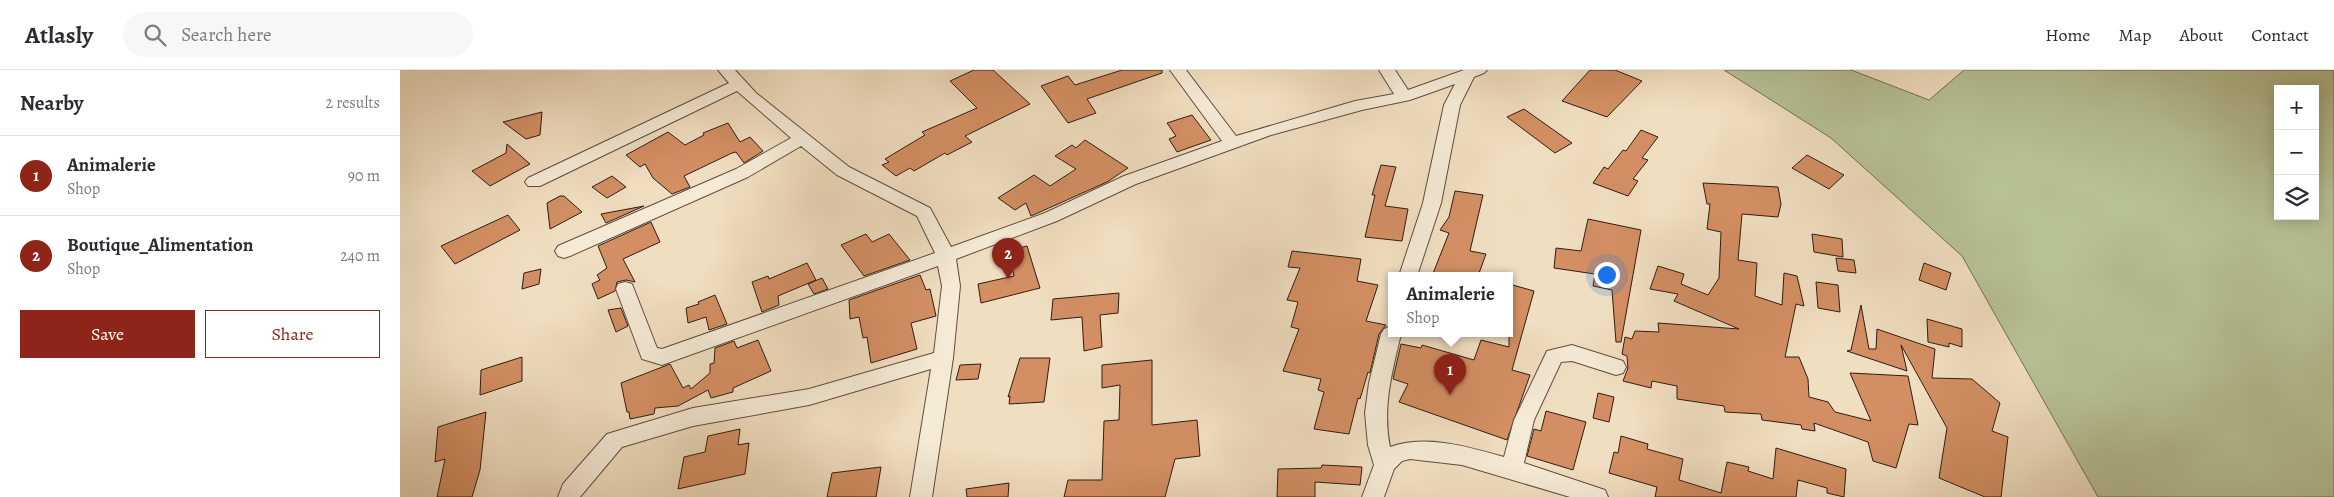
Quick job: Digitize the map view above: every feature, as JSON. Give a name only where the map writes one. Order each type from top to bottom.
[{"type":"street","points":[[726,70],[750,96],[843,171],[924,212],[946,256],[951,286],[943,358],[921,497]]},
{"type":"street","points":[[1178,70],[1233,144]]},
{"type":"street","points":[[1387,70],[1404,97]]},
{"type":"street","points":[[625,289],[649,353],[662,357],[1051,217],[1130,180],[1265,131],[1361,105],[1404,97],[1473,73]]},
{"type":"street","points":[[1409,272],[1432,203],[1452,105],[1473,73]]},
{"type":"street","points":[[534,182],[739,84]]},
{"type":"street","points":[[564,251],[742,174],[803,138]]},
{"type":"street","points":[[1384,463],[1376,441],[1374,410],[1390,337]]},
{"type":"street","points":[[1512,468],[1524,420],[1554,357],[1572,353],[1616,367]]},
{"type":"street","points":[[569,497],[571,491],[615,440],[693,416],[809,397],[943,358]]},
{"type":"street","points":[[1373,497],[1384,463],[1397,452],[1414,449],[1472,458],[1512,468],[1597,497]]},
{"type":"green space","points":[[1724,70],[1851,70],[1929,100],[1964,70],[2334,70],[2334,497],[2098,497],[1962,256],[1831,138]]},
{"type":"building","points":[[974,70],[993,70],[1030,104],[965,136],[972,142],[947,155],[945,153],[914,171],[910,168],[896,176],[882,165],[889,162],[885,159],[925,135],[922,132],[977,108],[950,81]]},
{"type":"building","points":[[1122,70],[1162,70],[1162,73],[1087,99],[1096,113],[1068,123],[1041,86],[1068,76],[1075,85]]},
{"type":"building","points":[[1590,70],[1615,70],[1642,81],[1607,117],[1562,101]]},
{"type":"building","points":[[1524,109],[1572,143],[1555,153],[1507,117]]},
{"type":"building","points":[[542,112],[540,135],[526,139],[503,122]]},
{"type":"building","points":[[1192,115],[1211,140],[1177,152],[1169,139],[1176,136],[1167,123]]},
{"type":"building","points":[[728,123],[740,142],[750,137],[763,151],[744,163],[736,152],[732,153],[684,176],[690,187],[672,194],[653,178],[645,164],[640,167],[626,155],[668,132],[685,145],[704,135],[703,133]]},
{"type":"building","points":[[1641,130],[1658,137],[1642,158],[1648,160],[1633,179],[1638,181],[1628,196],[1593,183],[1604,167],[1608,169],[1623,150],[1626,151]]},
{"type":"building","points":[[1085,140],[1128,168],[1107,182],[1031,216],[1026,203],[1015,210],[998,198],[1034,175],[1050,186],[1076,169],[1055,156],[1072,145],[1076,148]]},
{"type":"building","points":[[507,144],[530,164],[490,186],[472,171],[506,153]]},
{"type":"building","points":[[1807,155],[1844,175],[1829,189],[1792,168]]},
{"type":"building","points":[[1381,165],[1396,167],[1385,206],[1408,209],[1402,241],[1365,237],[1375,195],[1372,195]]},
{"type":"building","points":[[612,176],[626,187],[607,198],[592,187]]},
{"type":"building","points":[[1703,183],[1778,187],[1781,204],[1778,217],[1742,214],[1738,260],[1757,263],[1755,296],[1782,305],[1784,273],[1797,276],[1804,306],[1796,304],[1785,357],[1799,357],[1808,379],[1809,397],[1828,402],[1835,412],[1871,421],[1850,373],[1908,376],[1918,425],[1909,424],[1896,468],[1873,461],[1868,442],[1814,423],[1815,431],[1802,429],[1801,425],[1762,420],[1761,414],[1725,412],[1724,406],[1677,399],[1677,386],[1652,381],[1651,388],[1623,381],[1628,368],[1627,356],[1622,354],[1625,337],[1632,339],[1635,331],[1659,332],[1658,323],[1739,329],[1674,301],[1678,294],[1650,289],[1658,266],[1684,274],[1681,284],[1708,295],[1719,278],[1721,232],[1707,229],[1710,204],[1707,204]]},
{"type":"building","points":[[1455,191],[1483,195],[1470,251],[1486,254],[1479,272],[1434,272],[1449,233],[1440,230],[1449,217]]},
{"type":"building","points":[[560,196],[564,196],[582,212],[550,229],[547,203]]},
{"type":"building","points":[[644,206],[606,223],[601,214]]},
{"type":"building","points":[[508,215],[520,230],[455,264],[441,246]]},
{"type":"building","points":[[1588,219],[1641,230],[1621,342],[1616,342],[1612,290],[1593,286],[1595,274],[1554,268],[1556,248],[1581,251]]},
{"type":"building","points":[[651,222],[660,242],[623,259],[635,282],[626,280],[617,282],[615,291],[598,299],[592,284],[600,280],[597,275],[607,268],[598,246]]},
{"type":"building","points":[[866,234],[872,242],[889,234],[910,260],[864,276],[841,245]]},
{"type":"building","points":[[1812,234],[1842,239],[1843,257],[1814,252]]},
{"type":"building","points":[[1027,246],[1040,288],[981,303],[978,284],[1014,276],[1008,251]]},
{"type":"building","points":[[1292,251],[1361,259],[1357,281],[1378,285],[1366,321],[1386,325],[1379,334],[1370,373],[1368,372],[1360,399],[1358,398],[1349,434],[1314,429],[1324,392],[1318,390],[1321,379],[1283,371],[1299,329],[1291,327],[1298,302],[1287,300],[1300,268],[1288,267]]},
{"type":"building","points":[[1836,258],[1854,260],[1856,273],[1838,271]]},
{"type":"building","points":[[807,263],[816,280],[778,296],[779,305],[762,312],[752,282],[768,276],[769,279]]},
{"type":"building","points":[[1924,263],[1951,273],[1946,290],[1919,280]]},
{"type":"building","points":[[541,269],[539,284],[522,289],[524,273]]},
{"type":"building","points":[[920,275],[926,290],[930,289],[936,316],[911,323],[917,349],[871,363],[867,337],[863,338],[859,317],[850,319],[849,300]]},
{"type":"building","points":[[822,278],[828,289],[814,294],[808,284]]},
{"type":"building","points":[[1816,282],[1838,285],[1840,312],[1818,308]]},
{"type":"building","points":[[1513,285],[1534,291],[1512,370],[1530,375],[1507,440],[1399,402],[1408,384],[1393,379],[1401,344],[1421,348],[1422,345],[1474,360],[1481,340],[1509,347],[1509,337],[1513,337]]},
{"type":"building","points":[[1119,293],[1118,313],[1100,315],[1102,347],[1084,351],[1082,317],[1051,320],[1053,299]]},
{"type":"building","points":[[715,295],[727,324],[709,330],[706,317],[688,323],[686,308],[699,304],[698,302]]},
{"type":"building","points":[[1861,305],[1869,349],[1876,349],[1877,329],[1935,349],[1932,378],[1972,379],[2000,403],[1992,431],[2008,437],[2001,497],[1985,497],[1939,478],[1947,428],[1901,345],[1907,371],[1847,351],[1851,350]]},
{"type":"building","points":[[621,308],[628,326],[616,332],[608,310]]},
{"type":"building","points":[[1927,319],[1962,329],[1962,347],[1949,343],[1949,347],[1928,342]]},
{"type":"building","points":[[758,340],[771,371],[733,388],[733,392],[711,398],[708,390],[678,406],[655,408],[654,414],[630,419],[621,383],[670,364],[683,388],[689,385],[691,389],[710,373],[710,364],[714,363],[715,348],[734,341],[737,348]]},
{"type":"building","points":[[522,357],[522,381],[480,395],[481,370]]},
{"type":"building","points":[[1020,358],[1050,358],[1044,402],[1009,404],[1010,396],[1008,397]]},
{"type":"building","points":[[1152,360],[1152,425],[1197,420],[1200,456],[1175,459],[1165,497],[1064,497],[1068,480],[1102,480],[1104,421],[1119,420],[1120,385],[1102,388],[1102,365]]},
{"type":"building","points":[[981,364],[978,379],[956,380],[960,365]]},
{"type":"building","points":[[1598,393],[1614,397],[1609,422],[1593,418]]},
{"type":"building","points":[[1546,411],[1586,422],[1573,470],[1527,456],[1534,429],[1541,431]]},
{"type":"building","points":[[486,412],[480,470],[472,497],[437,497],[445,459],[435,462],[438,427]]},
{"type":"building","points":[[740,429],[738,445],[749,443],[745,474],[678,489],[684,457],[705,452],[708,436]]},
{"type":"building","points":[[1621,436],[1648,444],[1647,449],[1683,459],[1679,480],[1721,493],[1727,462],[1749,467],[1748,471],[1773,479],[1776,448],[1846,469],[1844,497],[1827,493],[1827,488],[1798,480],[1796,497],[1655,497],[1657,487],[1609,473],[1614,452],[1618,453]]},
{"type":"building","points":[[1322,465],[1362,467],[1360,485],[1315,482],[1315,497],[1277,497],[1278,469],[1321,468]]},
{"type":"building","points":[[881,467],[876,497],[827,497],[832,473]]},
{"type":"building","points":[[1009,483],[1008,497],[967,497],[966,489]]},
{"type":"place","name":"Boutique_Alimentation","points":[[1008,279]]},
{"type":"place","name":"Animalerie","points":[[1450,395]]}]
